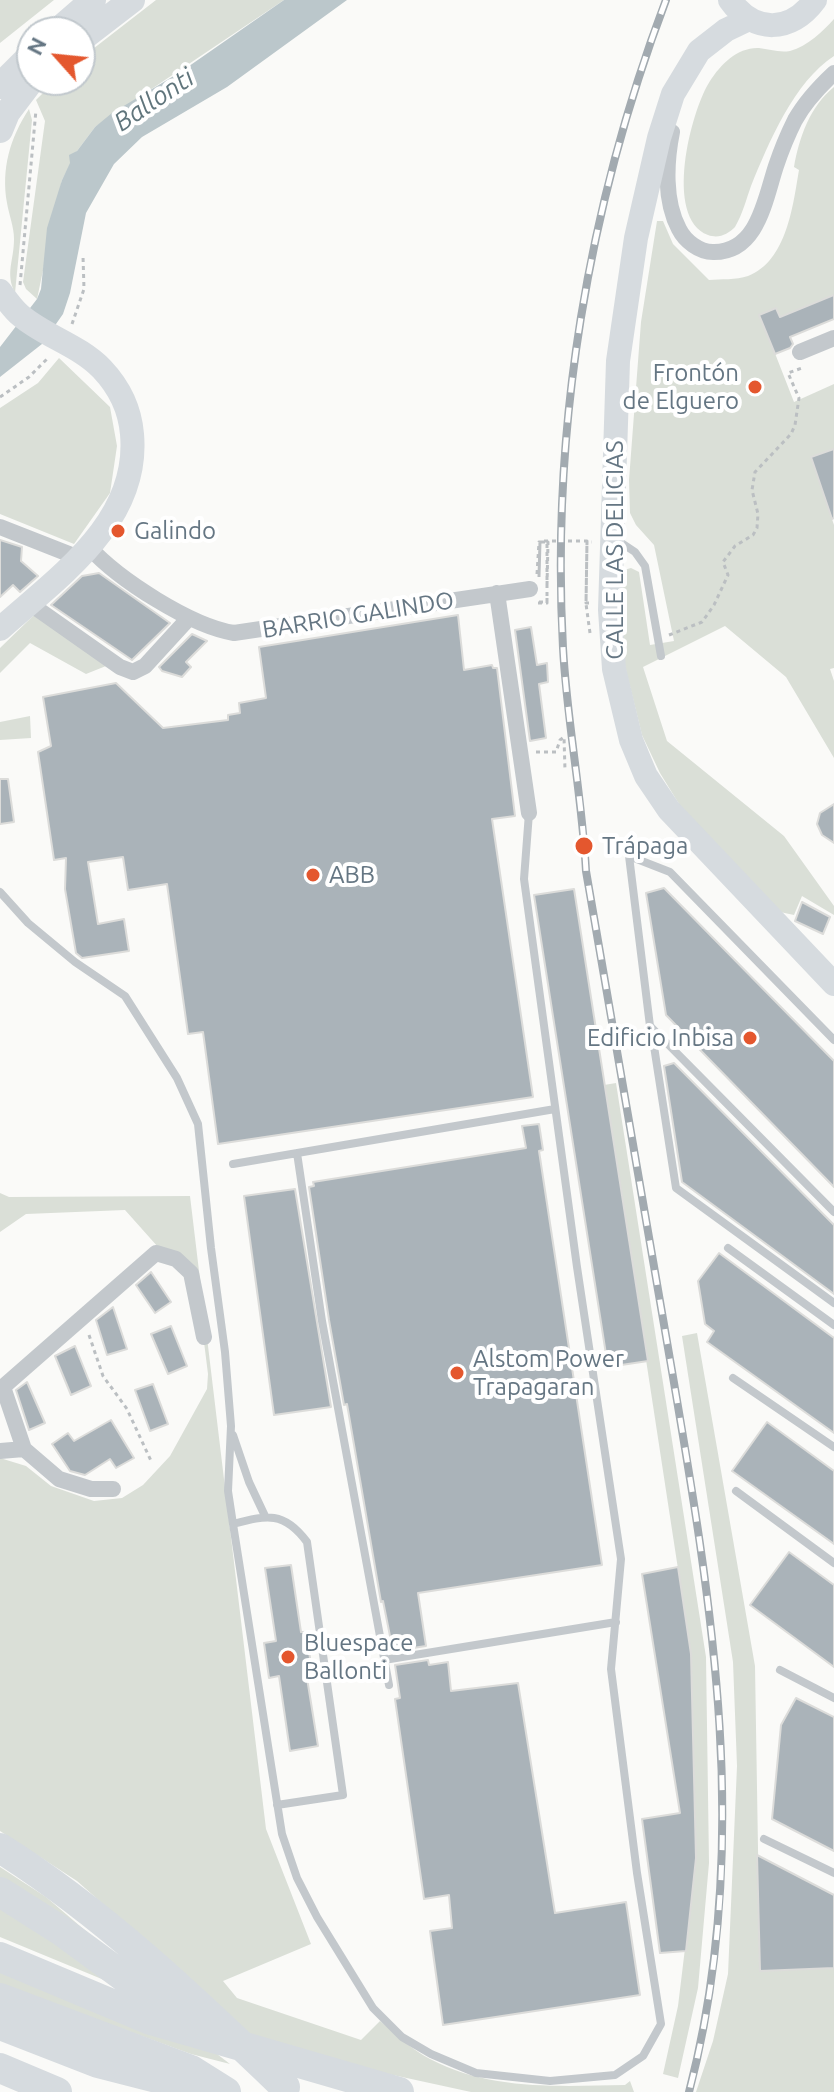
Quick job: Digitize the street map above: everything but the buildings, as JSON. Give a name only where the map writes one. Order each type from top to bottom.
[{"type":"highway","points":[[0,1848],[38,1872],[143,1973],[290,2090]]},
{"type":"highway","points":[[0,1892],[60,1930],[143,1973]]},
{"type":"highway","points":[[0,1957],[148,2019],[399,2092]]},
{"type":"highway","points":[[0,1998],[191,2070],[226,2092]]},
{"type":"highway","points":[[0,2025],[129,2072],[214,2092]]},
{"type":"highway","points":[[0,2068],[57,2092]]},
{"type":"main road","points":[[74,16],[93,0]]},
{"type":"main road","points":[[96,28],[132,0]]},
{"type":"main road","points":[[0,130],[16,95]]},
{"type":"street","points":[[730,0],[749,19],[764,25],[793,21],[806,12],[815,0]]},
{"type":"street","points":[[749,19],[726,30],[699,51],[675,114],[668,154],[673,216],[681,233],[694,246],[707,252],[724,253],[741,244],[753,230],[795,120],[813,93],[834,73]]},
{"type":"street","name":"CALLE LAS DELICIAS","points":[[699,51],[673,94],[659,138],[636,238],[618,361],[610,610],[614,669],[631,740],[646,776],[669,810],[834,984]]},
{"type":"street","points":[[0,629],[84,553],[116,510],[129,481],[134,450],[131,419],[119,391],[102,369],[11,303]]},
{"type":"street","points":[[803,359],[834,338]]},
{"type":"street","name":"BARRIO GALINDO","points":[[0,527],[105,562],[188,619],[213,630],[252,632],[497,593],[536,594]]},
{"type":"street","points":[[497,593],[529,813]]},
{"type":"street","points":[[29,603],[120,667],[133,672],[145,666],[188,619]]},
{"type":"street","points":[[113,1489],[91,1489],[59,1479],[24,1449],[3,1387],[156,1253],[176,1259],[191,1273],[204,1337]]},
{"type":"street","points":[[0,1451],[24,1449]]},
{"type":"lane","points":[[612,538],[635,552],[645,566],[661,656]]},
{"type":"lane","points":[[0,892],[28,923],[75,962],[125,996],[177,1078],[198,1124],[225,1352],[231,1426],[228,1491],[277,1805],[297,1878],[317,1917],[373,2008],[402,2037],[431,2054],[476,2073],[550,2081],[615,2075],[643,2056],[661,2024],[637,1873],[611,1669],[621,1559],[524,879],[529,813]]},
{"type":"lane","points":[[834,1040],[670,872],[629,856],[650,1026],[676,1188],[834,1303]]},
{"type":"lane","points":[[650,1026],[834,1212]]},
{"type":"lane","points":[[233,1164],[555,1109]]},
{"type":"lane","points":[[297,1153],[322,1321],[389,1685]]},
{"type":"lane","points":[[728,1248],[834,1325]]},
{"type":"lane","points":[[733,1378],[834,1447]]},
{"type":"lane","points":[[231,1426],[249,1482],[265,1516]]},
{"type":"lane","points":[[736,1491],[834,1563]]},
{"type":"lane","points":[[233,1524],[265,1516],[297,1528],[307,1542],[343,1795],[277,1805]]},
{"type":"lane","points":[[384,1660],[616,1622]]},
{"type":"lane","points":[[780,1670],[834,1698]]},
{"type":"lane","points":[[764,1839],[834,1873]]},
{"type":"path","points":[[11,303],[20,285],[36,110]]},
{"type":"path","points":[[658,640],[702,622],[728,575],[723,562],[735,546],[753,535],[757,528],[758,514],[752,490],[755,472],[791,434],[799,398],[788,373],[803,359]]},
{"type":"path","points":[[538,572],[540,541],[587,541],[586,603],[593,603]]},
{"type":"path","points":[[540,542],[547,542],[547,603],[536,594],[538,572],[540,542]]},
{"type":"path","points":[[520,753],[556,752],[564,737],[565,770]]},
{"type":"path","points":[[77,1320],[89,1332],[103,1376],[127,1409],[152,1463]]},
{"type":"shaded area","points":[[0,0],[54,0],[34,16],[16,16],[16,30],[0,43]]},
{"type":"shaded area","points":[[156,0],[284,0],[95,127],[77,151],[62,180],[37,299],[23,282],[45,121],[36,100],[40,96],[96,96],[96,47]]},
{"type":"shaded area","points":[[834,19],[834,56],[807,81],[784,114],[735,227],[723,235],[708,235],[694,225],[687,208],[684,186],[689,138],[710,81],[725,63],[744,50],[759,48],[782,52],[797,49]]},
{"type":"shaded area","points":[[834,87],[834,295],[780,317],[776,308],[760,315],[794,402],[834,384],[834,449],[811,458],[834,525],[834,668],[830,669],[834,681],[834,758],[786,677],[725,626],[643,667],[667,741],[784,836],[834,906],[834,915],[802,896],[794,915],[780,912],[679,804],[660,773],[642,735],[624,662],[622,581],[624,570],[631,568],[639,572],[650,645],[674,641],[654,545],[630,513],[629,480],[641,322],[657,221],[663,221],[673,244],[709,280],[734,279],[761,269],[772,258],[786,230],[799,170],[794,167],[803,134],[818,103]]},
{"type":"shaded area","points":[[29,109],[32,120],[15,293],[10,273],[14,234],[5,178],[12,143]]},
{"type":"shaded area","points":[[59,358],[110,407],[117,446],[110,493],[74,544],[0,514],[0,408],[38,383]]},
{"type":"shaded area","points":[[34,615],[106,666],[86,674],[30,643],[0,673],[0,648]]},
{"type":"shaded area","points":[[30,716],[31,738],[0,740],[0,722]]},
{"type":"shaded area","points":[[616,1083],[706,1657],[709,1863],[698,1988],[678,2078],[663,2074],[678,2006],[696,1858],[691,1654],[604,1085]]},
{"type":"shaded area","points":[[0,1193],[9,1197],[190,1196],[266,1829],[311,1944],[223,1981],[237,1998],[361,2040],[380,2021],[423,2055],[477,2077],[550,2086],[625,2085],[630,2081],[634,2092],[471,2092],[379,2072],[254,2038],[77,1881],[0,1831],[0,1458],[26,1466],[51,1486],[94,1501],[122,1498],[143,1485],[170,1456],[207,1389],[208,1374],[195,1270],[158,1247],[125,1210],[26,1214],[0,1232]]},
{"type":"shaded area","points":[[697,1333],[755,1666],[760,1970],[834,1968],[834,2092],[696,2092],[713,2041],[728,1974],[737,1766],[733,1662],[682,1336]]},
{"type":"shaded area","points":[[0,1867],[46,1897],[94,1938],[0,1878]]},
{"type":"shaded area","points":[[0,1903],[138,1994],[0,1937]]},
{"type":"shaded area","points":[[0,1967],[204,2044],[230,2064],[191,2054],[0,1984]]},
{"type":"water","name":"Ballonti","points":[[284,0],[347,0],[227,87],[142,137],[114,164],[86,213],[63,314],[42,344],[0,377],[0,347],[37,299],[41,289],[47,228],[70,163],[69,155],[77,151],[95,127],[112,113],[182,71]]},
{"type":"railway","points":[[666,0],[615,157],[596,238],[570,401],[563,483],[561,565],[565,676],[586,871],[698,1530],[719,1716],[722,1810],[719,1903],[709,1997],[689,2092]]},
{"type":"place","name":"Frontón de Elguero","points":[[755,387]]},
{"type":"place","name":"Galindo","points":[[118,531]]},
{"type":"place","name":"Trápaga","points":[[584,846]]},
{"type":"place","name":"ABB","points":[[313,875]]},
{"type":"place","name":"Edificio Inbisa","points":[[750,1038]]},
{"type":"place","name":"Alstom Power Trapagaran","points":[[457,1373]]},
{"type":"place","name":"Bluespace Ballonti","points":[[288,1657]]}]
